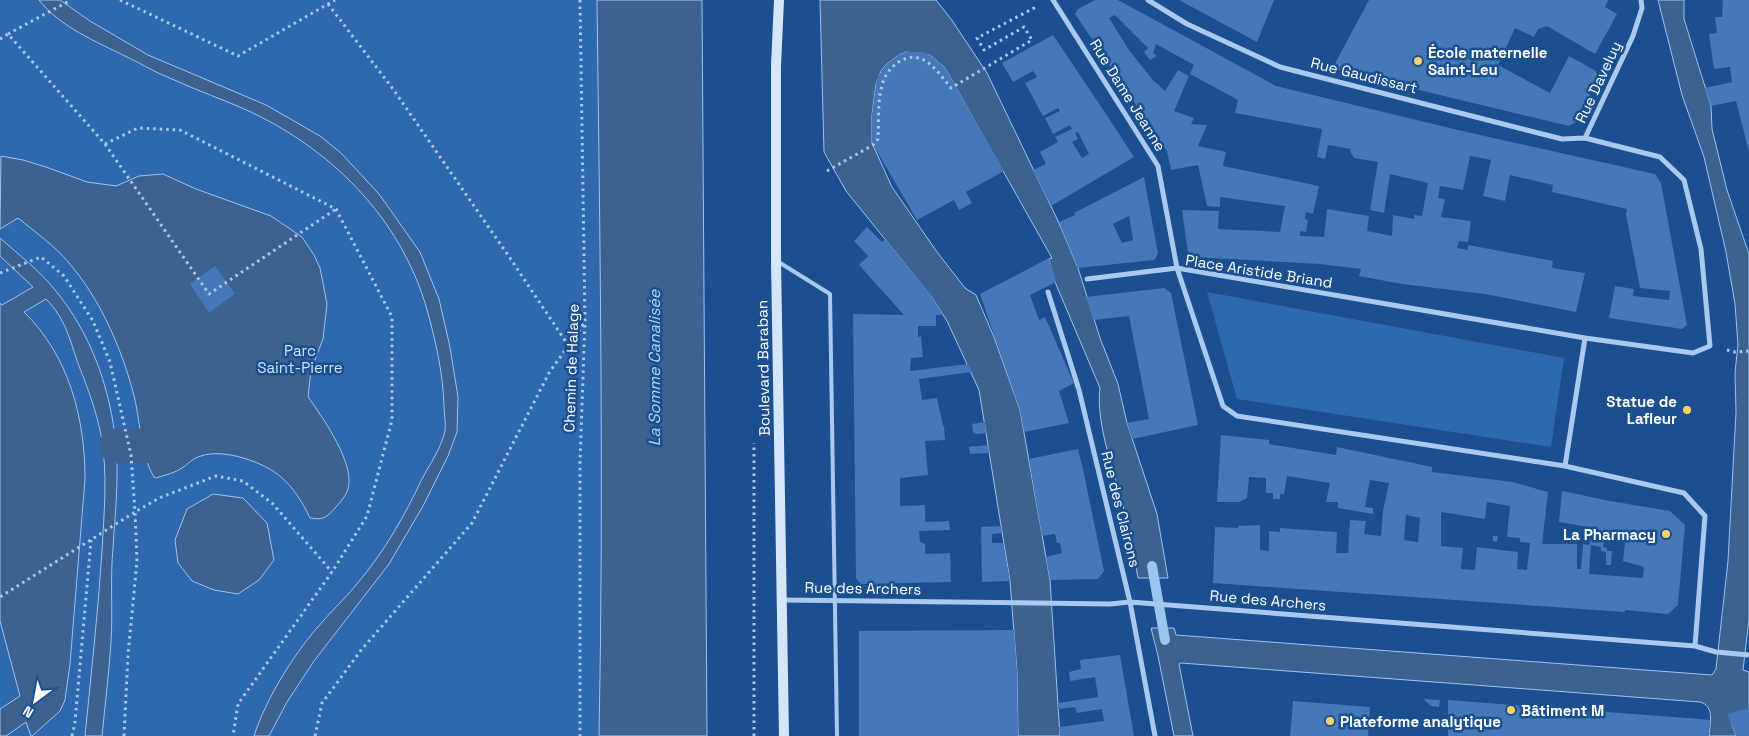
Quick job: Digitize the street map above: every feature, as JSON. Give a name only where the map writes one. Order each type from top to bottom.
[{"type":"street","name":"Boulevard Baraban","points":[[779,0],[776,66],[776,261],[784,736]]},
{"type":"street","name":"Rue Dame Jeanne","points":[[1054,0],[1158,166],[1177,268]]},
{"type":"street","name":"Rue Gaudissart","points":[[1148,0],[1187,24],[1280,67],[1562,139],[1585,138]]},
{"type":"street","name":"Rue Daveluy","points":[[1641,0],[1642,8],[1633,36],[1585,138],[1660,157],[1684,180],[1701,250],[1710,346]]},
{"type":"street","points":[[1086,278],[1177,268]]},
{"type":"street","name":"Place Aristide Briand","points":[[1695,646],[1705,516],[1684,493],[1565,466],[1237,416],[1223,406],[1177,268],[1585,338],[1693,353],[1710,346]]},
{"type":"street","name":"Rue des Clairons","points":[[1048,292],[1079,390],[1130,602],[1155,736]]},
{"type":"street","points":[[1565,466],[1585,338]]},
{"type":"street","name":"Rue des Archers","points":[[783,600],[1110,604],[1130,602],[1695,646],[1716,652],[1749,655]]},
{"type":"lane","points":[[776,261],[830,294],[837,736]]},
{"type":"path","points":[[0,39],[71,0]]},
{"type":"path","points":[[120,0],[238,56],[335,0]]},
{"type":"path","name":"Chemin de Halage","points":[[580,0],[585,321],[580,461],[580,736]]},
{"type":"path","points":[[328,4],[393,88],[568,345]]},
{"type":"path","points":[[829,169],[873,145],[878,140],[879,108],[883,83],[888,72],[897,63],[907,57],[922,58],[934,67],[951,88],[1032,40],[1024,27],[984,50],[977,38],[1043,4]]},
{"type":"path","points":[[8,34],[105,144],[209,294],[336,208]]},
{"type":"path","points":[[105,144],[138,128],[180,130],[336,208],[392,317],[392,420],[367,516],[332,572],[238,704],[234,736]]},
{"type":"path","points":[[0,273],[41,257],[64,276],[93,320],[110,362],[131,455],[137,561],[128,655],[124,736]]},
{"type":"path","points":[[315,736],[322,703],[362,649],[472,523],[548,373],[585,321]]},
{"type":"path","points":[[1735,352],[1749,351]]},
{"type":"path","points":[[0,597],[135,512],[160,498],[216,476],[243,481],[273,504],[332,572]]},
{"type":"path","points":[[72,736],[75,722],[91,539]]},
{"type":"green space","name":"Parc Saint-Pierre","points":[[0,0],[597,0],[601,460],[599,736],[0,736]]},
{"type":"green space","points":[[1207,292],[1564,358],[1551,447],[1237,399]]},
{"type":"water","points":[[39,0],[60,0],[90,21],[148,55],[266,105],[320,136],[341,153],[379,194],[420,252],[439,299],[450,347],[458,397],[457,432],[448,456],[423,506],[389,564],[314,661],[287,702],[269,736],[254,736],[265,708],[289,665],[322,622],[370,568],[401,519],[441,444],[445,431],[442,383],[435,339],[429,317],[418,283],[403,252],[385,222],[339,170],[312,148],[251,112],[160,74],[68,26]]},
{"type":"water","name":"La Somme Canalisée","points":[[597,0],[702,0],[707,736],[599,736],[601,460]]},
{"type":"water","points":[[820,0],[936,0],[951,19],[987,73],[1059,223],[1078,268],[1100,338],[1118,384],[1127,423],[1157,514],[1168,578],[1138,578],[1126,517],[1104,435],[1099,402],[1100,388],[1055,282],[1049,259],[1052,258],[945,68],[930,55],[906,52],[899,55],[881,71],[876,84],[872,115],[872,143],[892,187],[937,252],[965,288],[976,295],[994,337],[1020,410],[1050,580],[1060,736],[1018,736],[1017,672],[1010,581],[979,390],[947,321],[931,296],[846,191],[824,152]]},
{"type":"water","points":[[1658,0],[1684,0],[1684,19],[1711,106],[1712,129],[1727,190],[1749,254],[1749,619],[1743,670],[1749,672],[1749,718],[1731,723],[1736,736],[1709,736],[1710,711],[1705,704],[1700,702],[1181,663],[1179,664],[1193,736],[1174,736],[1151,628],[1174,628],[1176,635],[1712,675],[1716,669],[1728,561],[1736,412],[1735,372],[1738,345],[1735,304],[1726,252],[1704,157],[1682,95]]},
{"type":"water","points":[[1,156],[23,160],[87,182],[116,186],[139,176],[163,174],[196,189],[271,216],[302,237],[320,268],[327,304],[323,339],[311,370],[308,397],[340,448],[348,470],[349,480],[346,495],[330,514],[319,519],[310,518],[290,486],[274,471],[231,455],[210,454],[201,456],[176,471],[154,477],[146,457],[136,403],[128,375],[116,341],[100,308],[80,277],[45,239],[18,218],[0,229]]},
{"type":"water","points":[[0,238],[42,276],[68,307],[89,343],[104,383],[109,404],[116,446],[117,484],[112,560],[111,642],[102,736],[85,736],[102,551],[105,493],[103,449],[94,408],[70,339],[63,322],[46,299],[24,312],[40,329],[53,348],[63,368],[78,411],[84,456],[85,479],[70,664],[65,700],[60,711],[32,736],[26,722],[6,736],[0,736],[0,709],[20,696],[0,621],[0,303],[2,305],[33,287],[0,256]]},
{"type":"water","points":[[213,494],[243,498],[267,523],[274,560],[259,580],[238,594],[214,590],[192,581],[178,563],[175,540],[187,509]]},
{"type":"building","points":[[1095,0],[1118,0],[1276,86],[1458,130],[1655,174],[1661,183],[1687,325],[1682,329],[1609,318],[1615,286],[1634,289],[1633,296],[1669,300],[1670,291],[1640,288],[1626,214],[1627,209],[1552,192],[1553,185],[1510,175],[1505,201],[1483,196],[1491,160],[1470,156],[1463,190],[1440,186],[1438,198],[1445,199],[1441,217],[1471,221],[1468,242],[1459,241],[1457,248],[1468,250],[1468,245],[1553,261],[1552,268],[1585,273],[1576,312],[1485,294],[1402,284],[1359,276],[1361,269],[1320,264],[1193,257],[1188,253],[1182,210],[1219,211],[1218,229],[1280,232],[1285,206],[1220,197],[1220,207],[1207,206],[1198,165],[1171,170],[1167,151],[1075,14],[1078,9]],"holes":[[[1115,15],[1148,48],[1144,52],[1150,60],[1157,56],[1153,53],[1156,44],[1194,65],[1190,74],[1238,100],[1235,113],[1322,129],[1317,157],[1325,159],[1328,145],[1351,149],[1350,151],[1354,158],[1378,162],[1370,210],[1384,213],[1390,174],[1428,183],[1422,216],[1414,215],[1414,219],[1393,215],[1392,236],[1367,231],[1369,216],[1327,209],[1324,237],[1300,236],[1300,231],[1306,232],[1308,220],[1305,219],[1306,212],[1313,214],[1319,186],[1223,166],[1226,152],[1198,146],[1207,125],[1191,124],[1194,118],[1174,111],[1189,76],[1178,70],[1165,91],[1152,79],[1129,50],[1109,18]]]},
{"type":"building","points":[[1179,0],[1274,0],[1257,42]]},
{"type":"building","name":"École maternelle Saint-Leu","points":[[1369,0],[1608,0],[1605,7],[1617,14],[1595,54],[1547,26],[1538,29],[1534,37],[1515,28],[1498,65],[1550,93],[1569,56],[1596,71],[1598,79],[1576,122],[1569,126],[1332,69]]},
{"type":"building","points":[[1723,0],[1749,0],[1749,152],[1736,101],[1711,106],[1705,88],[1732,82],[1730,67],[1714,69],[1709,34],[1717,33],[1715,17],[1722,17]]},
{"type":"building","points":[[1053,35],[1134,157],[1051,206],[1033,170],[1046,164],[1040,152],[1058,142],[1055,137],[1072,129],[1070,125],[1053,134],[1045,118],[1060,111],[1058,108],[1043,116],[1025,83],[1037,77],[1033,71],[1013,82],[1002,63]],"holes":[[[1078,132],[1089,154],[1082,158],[1072,142],[1078,139],[1075,133]]]},
{"type":"building","points":[[906,52],[922,52],[930,55],[945,68],[1004,171],[966,192],[972,203],[959,210],[954,200],[917,220],[875,148],[872,139],[872,115],[877,78],[888,63]]},
{"type":"building","points":[[1144,177],[1158,254],[1154,260],[1078,268],[1059,222],[1075,215],[1074,213]],"holes":[[[1129,216],[1133,240],[1122,243],[1113,224]]]},
{"type":"building","points":[[867,227],[882,242],[885,239],[930,294],[943,315],[936,315],[936,326],[918,326],[918,337],[921,336],[923,357],[911,358],[910,371],[968,364],[972,372],[919,379],[922,400],[937,398],[944,426],[945,440],[925,441],[928,475],[900,478],[900,506],[925,505],[925,522],[949,521],[950,530],[919,531],[920,542],[925,544],[925,554],[950,553],[951,582],[861,584],[856,578],[853,314],[904,315],[859,265],[868,256],[854,241]]},
{"type":"building","points":[[1049,258],[1056,282],[1030,295],[1039,320],[1045,317],[1074,383],[1059,391],[1069,423],[1024,432],[1020,410],[980,294]]},
{"type":"building","points":[[215,266],[235,294],[209,313],[190,284]]},
{"type":"building","points":[[1164,288],[1171,293],[1198,425],[1132,439],[1127,423],[1149,419],[1129,316],[1094,320],[1086,297]]},
{"type":"building","points":[[985,422],[986,433],[976,434],[973,432],[972,424]]},
{"type":"building","points":[[1221,435],[1269,440],[1269,444],[1336,455],[1337,447],[1432,467],[1432,472],[1513,482],[1548,492],[1542,544],[1577,544],[1577,569],[1581,569],[1583,544],[1589,545],[1594,528],[1559,522],[1562,491],[1670,511],[1685,525],[1678,605],[1668,614],[1625,610],[1625,612],[1213,583],[1215,527],[1238,528],[1238,526],[1260,525],[1260,550],[1269,551],[1269,531],[1280,532],[1280,528],[1337,532],[1336,553],[1348,553],[1350,520],[1366,521],[1364,534],[1381,536],[1383,511],[1389,483],[1370,480],[1365,507],[1373,508],[1373,514],[1338,508],[1338,502],[1326,502],[1330,483],[1287,476],[1284,494],[1280,494],[1280,499],[1273,499],[1273,493],[1266,493],[1266,478],[1249,477],[1247,498],[1239,502],[1217,502]],"holes":[[[1487,502],[1510,506],[1507,537],[1520,538],[1520,542],[1530,543],[1527,570],[1517,569],[1518,552],[1477,547],[1475,570],[1461,569],[1463,548],[1441,546],[1441,512],[1485,519]],[[1406,515],[1420,518],[1418,542],[1404,540]],[[1606,530],[1626,533],[1623,561],[1644,567],[1643,578],[1589,574],[1591,545],[1601,547],[1601,551],[1606,552],[1606,565],[1611,565],[1612,551],[1607,551],[1607,548],[1603,547]]]},
{"type":"building","points":[[988,445],[989,453],[970,454],[969,447]]},
{"type":"building","points":[[1078,449],[1104,571],[1098,579],[1050,580],[1046,557],[1062,553],[1060,543],[1057,543],[1055,534],[1042,536],[1029,459]]},
{"type":"building","points":[[1001,526],[1002,533],[992,534],[992,543],[1003,543],[1010,581],[982,582],[981,527]]},
{"type":"building","points":[[1493,536],[1498,536],[1497,542],[1493,541]]},
{"type":"building","points":[[1014,630],[1018,736],[859,736],[859,631]]},
{"type":"building","points":[[1120,655],[1134,736],[1060,736],[1059,727],[1104,721],[1102,709],[1077,713],[1075,707],[1058,709],[1058,703],[1098,697],[1095,677],[1070,681],[1069,672],[1081,669],[1080,660]]},
{"type":"building","points":[[1423,699],[1440,700],[1439,707],[1431,706]]},
{"type":"building","name":"Bâtiment M","points":[[1448,700],[1710,720],[1708,736],[1448,736]]},
{"type":"building","name":"Plateforme analytique","points":[[1293,701],[1370,707],[1368,736],[1290,736]]},
{"type":"building","points":[[1749,708],[1749,736],[1736,736],[1727,714]]},
{"type":"waterway","points":[[116,446],[143,446]]},
{"type":"waterway","points":[[1152,566],[1165,640]]},
{"type":"place","name":"École maternelle Saint-Leu","points":[[1418,61]]},
{"type":"place","name":"Statue de Lafleur","points":[[1687,410]]},
{"type":"place","name":"La Pharmacy","points":[[1666,534]]},
{"type":"place","name":"Bâtiment M","points":[[1511,710]]},
{"type":"place","name":"Plateforme analytique","points":[[1330,721]]}]
